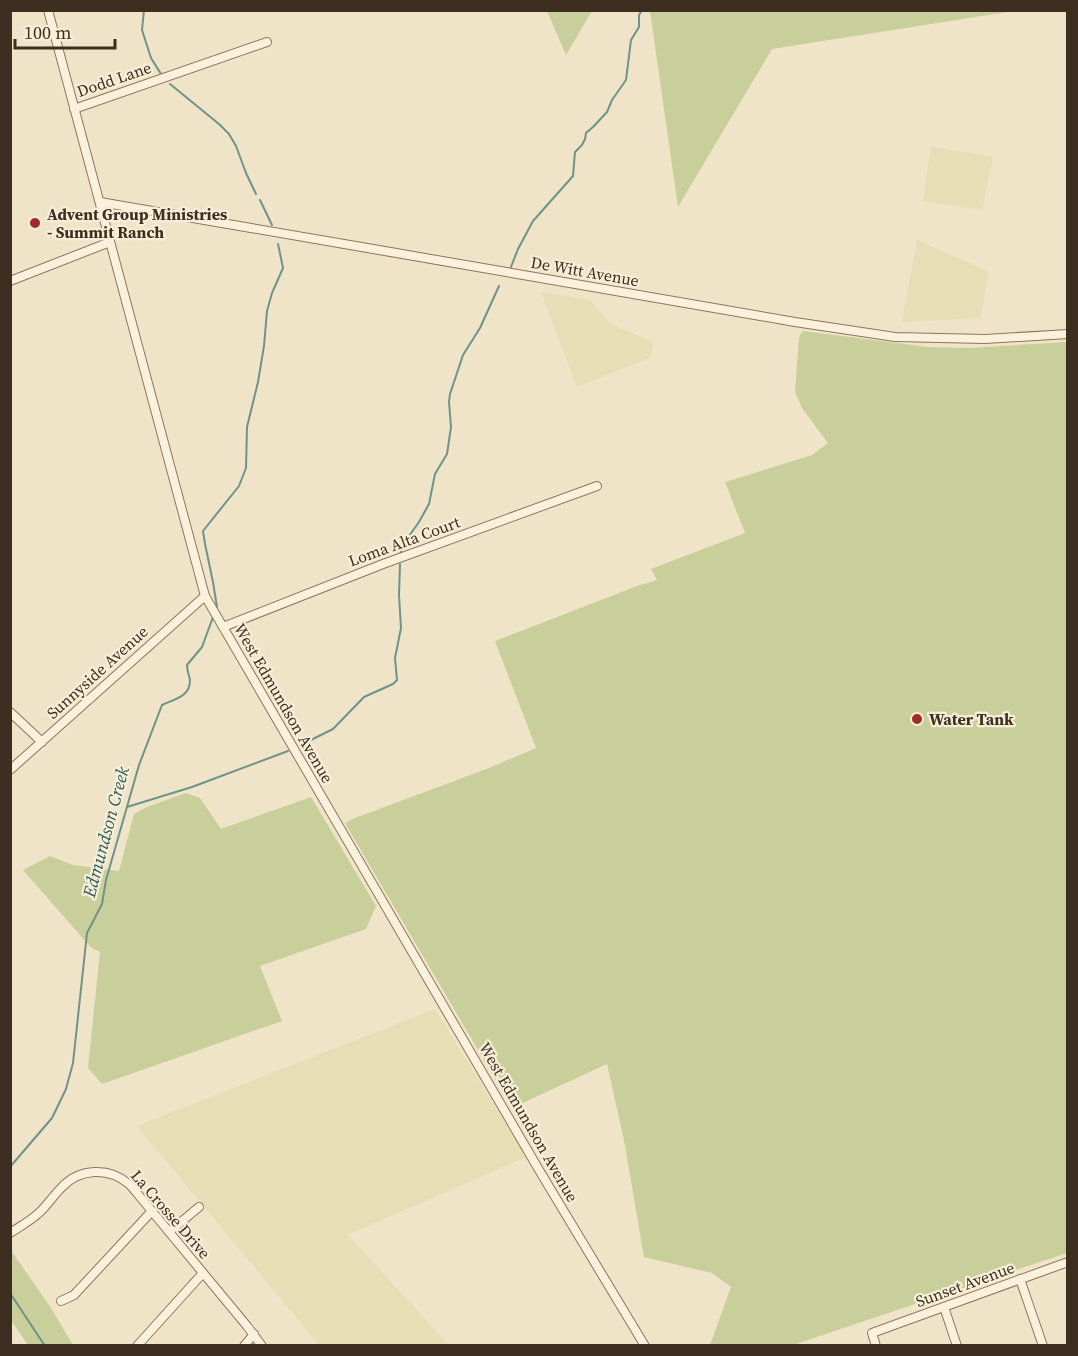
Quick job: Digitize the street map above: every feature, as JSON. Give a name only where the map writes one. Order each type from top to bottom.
[{"type":"street","name":"West Edmundson Avenue","points":[[48,10],[205,596],[545,1180],[645,1346]]},
{"type":"street","name":"Dodd Lane","points":[[74,109],[267,42]]},
{"type":"street","name":"De Witt Avenue","points":[[100,202],[795,322],[895,337],[985,339],[1068,334]]},
{"type":"street","points":[[10,280],[110,242]]},
{"type":"street","name":"Loma Alta Court","points":[[223,627],[384,564],[597,486]]},
{"type":"street","name":"Sunnyside Avenue","points":[[10,770],[205,596]]},
{"type":"street","points":[[10,712],[42,742]]},
{"type":"street","name":"La Crosse Drive","points":[[10,1233],[41,1211],[64,1185],[78,1175],[90,1172],[115,1175],[128,1183],[262,1346]]},
{"type":"street","points":[[169,1232],[199,1207]]},
{"type":"street","points":[[62,1301],[74,1294],[152,1211]]},
{"type":"street","name":"Sunset Avenue","points":[[876,1346],[872,1333],[1068,1262]]},
{"type":"street","points":[[137,1346],[203,1273]]},
{"type":"street","points":[[1020,1280],[1043,1346]]},
{"type":"street","points":[[944,1307],[957,1346]]},
{"type":"street","points":[[244,1346],[254,1334]]},
{"type":"shaded area","points":[[931,147],[993,156],[982,210],[923,201]]},
{"type":"shaded area","points":[[917,240],[988,271],[981,318],[902,322]]},
{"type":"shaded area","points":[[541,292],[590,300],[611,324],[651,341],[653,345],[651,357],[577,387]]},
{"type":"shaded area","points":[[435,1009],[526,1157],[348,1235],[449,1345],[319,1345],[137,1126]]},
{"type":"green space","points":[[650,10],[1014,11],[772,49],[678,207]]},
{"type":"green space","points":[[547,11],[592,11],[566,55]]},
{"type":"green space","points":[[803,331],[928,347],[969,348],[1067,342],[1067,1253],[793,1345],[710,1345],[731,1287],[712,1273],[644,1257],[624,1140],[607,1064],[512,1108],[345,823],[536,748],[495,641],[657,580],[651,569],[745,533],[725,482],[812,455],[828,443],[802,408],[795,392],[799,337]]},
{"type":"green space","points":[[186,793],[200,798],[221,829],[311,797],[376,906],[366,929],[260,966],[282,1021],[102,1084],[88,1068],[100,952],[87,943],[23,870],[50,856],[73,865],[119,871],[134,814]]},
{"type":"green space","points":[[10,1249],[51,1308],[73,1345],[28,1345],[11,1320]]},
{"type":"waterway","name":"Edmundson Creek","points":[[144,10],[142,30],[151,58],[161,74]]},
{"type":"waterway","points":[[511,267],[533,221],[573,176],[575,152],[582,145],[586,133],[607,112],[612,100],[626,80],[631,40],[639,27],[639,15],[642,10]]},
{"type":"waterway","name":"Edmundson Creek","points":[[170,84],[229,134],[256,194]]},
{"type":"waterway","name":"Edmundson Creek","points":[[260,200],[272,225]]},
{"type":"waterway","name":"Edmundson Creek","points":[[217,607],[203,531],[239,486],[246,468],[247,427],[258,382],[267,311],[283,268],[278,244]]},
{"type":"waterway","points":[[400,554],[404,543],[429,504],[435,474],[447,454],[451,427],[450,394],[463,355],[480,328],[499,286]]},
{"type":"waterway","points":[[301,745],[333,729],[364,697],[397,680],[395,658],[401,628],[400,564]]},
{"type":"waterway","name":"Edmundson Creek","points":[[10,1167],[52,1118],[66,1089],[73,1063],[87,933],[102,904],[106,880],[139,765],[162,705],[185,694],[190,680],[187,665],[202,647],[213,617]]},
{"type":"waterway","points":[[127,807],[192,787],[288,751]]},
{"type":"waterway","name":"Edmundson Creek","points":[[10,1293],[45,1346]]},
{"type":"place","name":"Advent Group Ministries - Summit Ranch","points":[[35,223]]},
{"type":"place","name":"Water Tank","points":[[917,719]]}]
